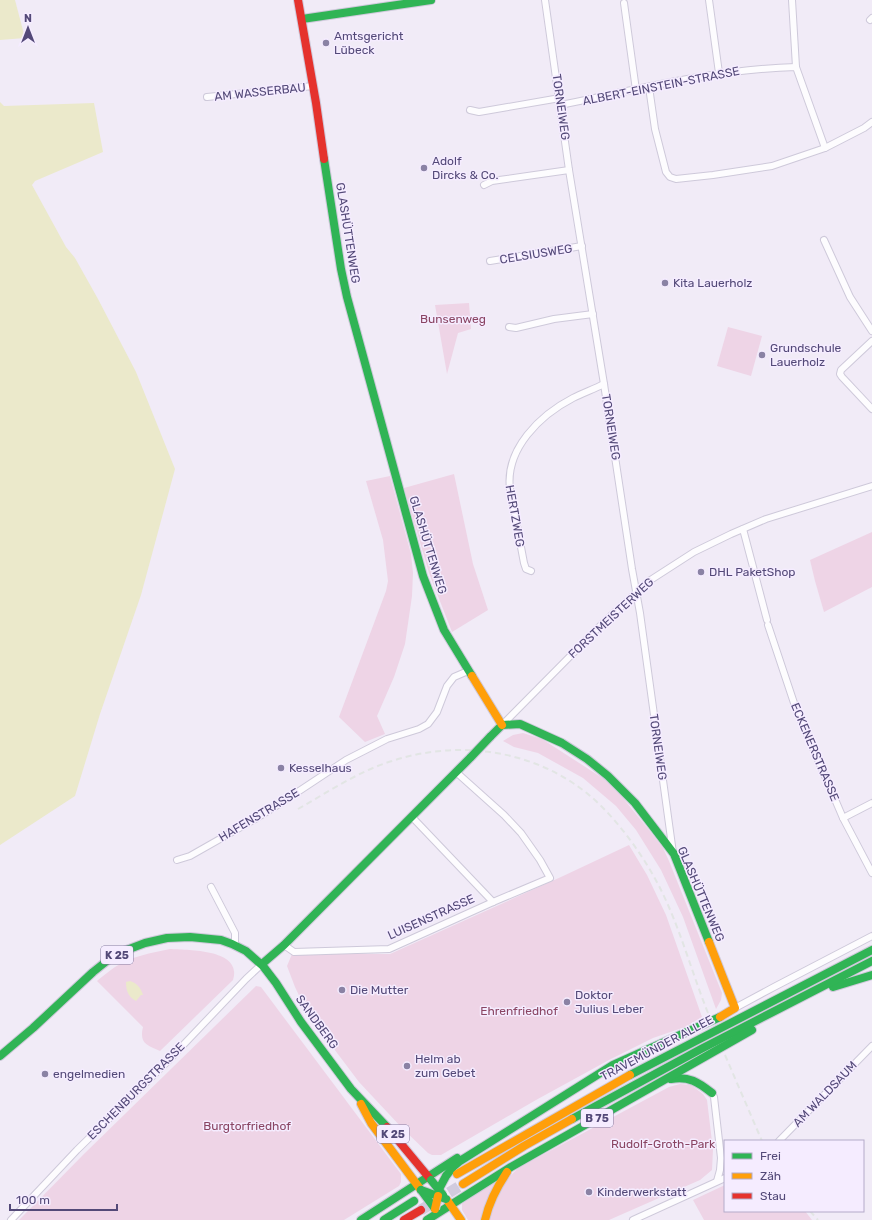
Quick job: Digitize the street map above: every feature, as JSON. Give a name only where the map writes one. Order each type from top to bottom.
[{"type":"main road","name":"GLASHÜTTENWEG","points":[[298,0],[313,86],[341,269],[347,297],[423,576],[444,630],[502,725],[520,724],[562,743],[587,759],[608,776],[635,803],[674,854],[735,1008]]},
{"type":"main road","points":[[302,19],[431,0]]},
{"type":"main road","points":[[262,964],[284,945],[502,725]]},
{"type":"main road","name":"K 25","points":[[0,1056],[104,962],[144,942],[178,936],[196,936],[224,941],[234,945],[262,964]]},
{"type":"main road","name":"TRAVEMÜNDER ALLEE","points":[[457,1174],[601,1091],[872,950]]},
{"type":"main road","name":"TRAVEMÜNDER ALLEE","points":[[463,1184],[532,1142],[621,1092],[872,961]]},
{"type":"main road","name":"SANDBERG","points":[[262,964],[294,1012],[355,1094],[371,1123],[417,1188]]},
{"type":"main road","points":[[803,996],[872,975]]},
{"type":"main road","name":"B 75","points":[[485,1220],[493,1195],[500,1181],[511,1167],[757,1027],[803,996]]},
{"type":"main road","name":"TRAVEMÜNDER ALLEE","points":[[592,1078],[613,1065],[694,1031],[720,1018],[735,1008]]},
{"type":"main road","points":[[444,1220],[437,1211],[438,1192],[446,1176],[460,1161],[592,1078],[653,1054],[691,1043]]},
{"type":"main road","points":[[665,1080],[680,1077],[692,1079],[712,1093]]},
{"type":"main road","name":"SANDBERG","points":[[355,1094],[379,1118],[430,1178]]},
{"type":"main road","points":[[361,1220],[417,1188],[456,1158],[488,1143]]},
{"type":"main road","points":[[429,1219],[454,1198],[465,1196],[511,1167]]},
{"type":"main road","name":"K 25","points":[[430,1178],[438,1192],[448,1202]]},
{"type":"main road","points":[[417,1188],[438,1192]]},
{"type":"main road","name":"K 25","points":[[417,1188],[437,1211]]},
{"type":"main road","points":[[384,1220],[414,1201]]},
{"type":"main road","points":[[448,1202],[461,1220]]},
{"type":"main road","points":[[404,1220],[420,1210]]},
{"type":"street","name":"TORNEIWEG","points":[[545,0],[626,533],[637,592],[674,854]]},
{"type":"street","points":[[709,0],[720,73]]},
{"type":"street","points":[[792,0],[796,67],[825,148]]},
{"type":"street","points":[[624,3],[636,90]]},
{"type":"street","name":"ALBERT-EINSTEIN-STRASSE","points":[[561,105],[720,73],[796,67]]},
{"type":"street","name":"AM WASSERBAU","points":[[207,97],[313,86]]},
{"type":"street","points":[[649,87],[655,129],[666,172],[676,179],[772,166],[825,148],[864,128],[872,122]]},
{"type":"street","points":[[470,110],[479,112],[560,98]]},
{"type":"street","points":[[484,185],[492,181],[570,170]]},
{"type":"street","points":[[824,240],[850,297],[872,331]]},
{"type":"street","name":"CELSIUSWEG","points":[[490,261],[582,246]]},
{"type":"street","points":[[509,327],[516,328],[554,319],[593,314]]},
{"type":"street","points":[[872,341],[842,370],[840,374],[872,409]]},
{"type":"street","name":"HERTZWEG","points":[[531,571],[526,569],[524,563],[510,489],[509,473],[513,459],[530,431],[542,420],[569,401],[604,384]]},
{"type":"street","name":"FORSTMEISTERWEG","points":[[502,725],[603,623],[637,592],[649,582],[694,552],[731,534],[790,510],[872,486]]},
{"type":"street","name":"ECKENERSTRASSE","points":[[743,529],[768,623],[794,706],[843,818],[872,873]]},
{"type":"street","name":"HAFENSTRASSE","points":[[177,860],[190,856],[255,819],[346,760],[386,739],[419,729],[428,724],[437,712],[447,686],[454,677],[468,671]]},
{"type":"street","name":"LUISENSTRASSE","points":[[284,945],[294,952],[389,950],[493,902],[550,878],[540,860],[521,833],[504,814],[456,772]]},
{"type":"street","points":[[843,818],[872,803]]},
{"type":"street","name":"LUISENSTRASSE","points":[[412,817],[493,902]]},
{"type":"street","points":[[211,887],[236,933],[234,945]]},
{"type":"street","name":"TRAVEMÜNDER ALLEE","points":[[735,1008],[872,936]]},
{"type":"street","name":"ESCHENBURGSTRASSE","points":[[11,1220],[77,1150],[167,1062],[262,964]]},
{"type":"street","name":"AM WALDSAUM","points":[[780,1140],[872,1046]]},
{"type":"street","points":[[712,1093],[714,1097],[720,1154],[720,1170],[717,1181]]},
{"type":"street","points":[[632,1220],[724,1178]]},
{"type":"green space","name":"Bunsenweg","points":[[469,303],[471,329],[458,333],[447,374],[435,305]]},
{"type":"green space","points":[[728,327],[762,336],[751,376],[717,366]]},
{"type":"green space","points":[[454,474],[473,564],[488,610],[452,632],[429,573],[404,488]]},
{"type":"green space","points":[[390,476],[411,554],[413,573],[412,596],[405,644],[394,677],[377,716],[385,734],[365,742],[339,717],[386,591],[388,581],[383,540],[366,481]]},
{"type":"green space","points":[[872,532],[872,587],[824,612],[810,560]]},
{"type":"green space","points":[[523,733],[542,739],[604,779],[623,798],[663,848],[722,993],[721,1000],[716,1009],[683,917],[661,870],[636,830],[616,806],[583,778],[538,753],[514,747],[503,741],[513,735]]},
{"type":"green space","name":"Ehrenfriedhof","points":[[629,845],[647,875],[666,915],[702,1017],[685,1027],[653,1038],[609,1060],[441,1155],[432,1155],[428,1153],[402,1128],[359,1082],[307,1012],[287,966],[292,954],[390,954]]},
{"type":"green space","points":[[170,949],[212,953],[230,962],[234,970],[233,980],[160,1051],[145,1043],[142,1037],[143,1027],[97,981],[121,963],[142,955]]},
{"type":"green space","name":"Burgtorfriedhof","points":[[256,986],[261,987],[401,1174],[401,1182],[399,1186],[344,1220],[19,1220],[84,1154]]},
{"type":"green space","name":"Rudolf-Groth-Park","points":[[680,1084],[691,1085],[703,1094],[707,1100],[713,1150],[712,1170],[700,1180],[609,1220],[488,1220],[504,1184],[520,1167],[669,1087]]},
{"type":"green space","points":[[498,1179],[481,1220],[468,1220],[462,1210],[462,1204]]},
{"type":"green space","points":[[724,1185],[724,1212],[806,1212],[812,1220],[704,1220],[693,1200]]},
{"type":"shaded area","points":[[0,0],[15,0],[25,38],[0,40]]},
{"type":"shaded area","points":[[0,102],[4,106],[94,103],[103,152],[35,181],[32,185],[66,247],[75,258],[98,299],[136,372],[175,469],[141,595],[100,714],[75,796],[0,845]]},
{"type":"shaded area","points":[[130,981],[138,986],[143,995],[141,995],[136,1001],[129,995],[127,990],[126,982]]},
{"type":"tunnel","points":[[421,1210],[463,1184]]},
{"type":"railway","points":[[298,809],[368,770],[417,754],[470,750],[495,753],[521,759],[545,768],[568,780],[600,804],[620,827],[648,866],[669,907],[708,1013]]},
{"type":"railway","points":[[725,1055],[762,1140]]},
{"type":"railway","points":[[811,1212],[818,1220]]},
{"type":"traffic: fast","points":[[302,19],[431,0]]},
{"type":"traffic: fast","points":[[324,159],[341,269],[347,297],[423,576],[444,630],[472,676]]},
{"type":"traffic: fast","points":[[502,725],[520,724],[562,743],[587,759],[608,776],[635,803],[674,854],[709,942]]},
{"type":"traffic: fast","points":[[490,737],[502,725]]},
{"type":"traffic: fast","points":[[471,757],[490,737]]},
{"type":"traffic: fast","points":[[262,964],[284,945],[471,757]]},
{"type":"traffic: fast","points":[[0,1056],[33,1028],[93,972],[108,960],[124,951],[145,943],[167,938],[190,937],[221,940],[246,951],[263,966],[276,983],[301,1022],[351,1089],[387,1127]]},
{"type":"traffic: fast","points":[[630,1075],[872,950]]},
{"type":"traffic: fast","points":[[572,1119],[701,1049],[872,961]]},
{"type":"traffic: fast","points":[[833,987],[872,975]]},
{"type":"traffic: fast","points":[[446,1176],[460,1161],[613,1065],[720,1017]]},
{"type":"traffic: fast","points":[[427,1220],[511,1167],[752,1030]]},
{"type":"traffic: fast","points":[[671,1079],[688,1079],[712,1093]]},
{"type":"traffic: fast","points":[[361,1220],[457,1158]]},
{"type":"traffic: fast","points":[[439,1189],[446,1176]]},
{"type":"traffic: fast","points":[[431,1180],[443,1195]]},
{"type":"traffic: fast","points":[[421,1190],[435,1209]]},
{"type":"traffic: fast","points":[[421,1190],[446,1199]]},
{"type":"traffic: fast","points":[[384,1220],[414,1201]]},
{"type":"traffic: slow","points":[[472,676],[502,725]]},
{"type":"traffic: slow","points":[[709,942],[735,1008],[720,1017]]},
{"type":"traffic: slow","points":[[457,1174],[630,1075]]},
{"type":"traffic: slow","points":[[361,1104],[371,1123],[421,1190]]},
{"type":"traffic: slow","points":[[463,1184],[524,1146],[572,1119]]},
{"type":"traffic: slow","points":[[485,1220],[494,1195],[507,1172]]},
{"type":"traffic: slow","points":[[435,1209],[438,1196]]},
{"type":"traffic: slow","points":[[447,1200],[461,1220]]},
{"type":"traffic: jam","points":[[298,0],[324,159]]},
{"type":"traffic: jam","points":[[387,1127],[431,1180]]},
{"type":"traffic: jam","points":[[404,1220],[421,1210]]},
{"type":"place","name":"Amtsgericht Lübeck","points":[[326,43]]},
{"type":"place","name":"Adolf Dircks & Co.","points":[[424,168]]},
{"type":"place","name":"Kita Lauerholz","points":[[665,283]]},
{"type":"place","name":"Grundschule Lauerholz","points":[[762,355]]},
{"type":"place","name":"DHL PaketShop","points":[[701,572]]},
{"type":"place","name":"Kesselhaus","points":[[281,768]]},
{"type":"place","name":"Die Mutter","points":[[342,990]]},
{"type":"place","name":"Doktor Julius Leber","points":[[567,1002]]},
{"type":"place","name":"Helm ab zum Gebet","points":[[407,1066]]},
{"type":"place","name":"engelmedien","points":[[45,1074]]},
{"type":"place","name":"Kinderwerkstatt","points":[[589,1192]]}]
